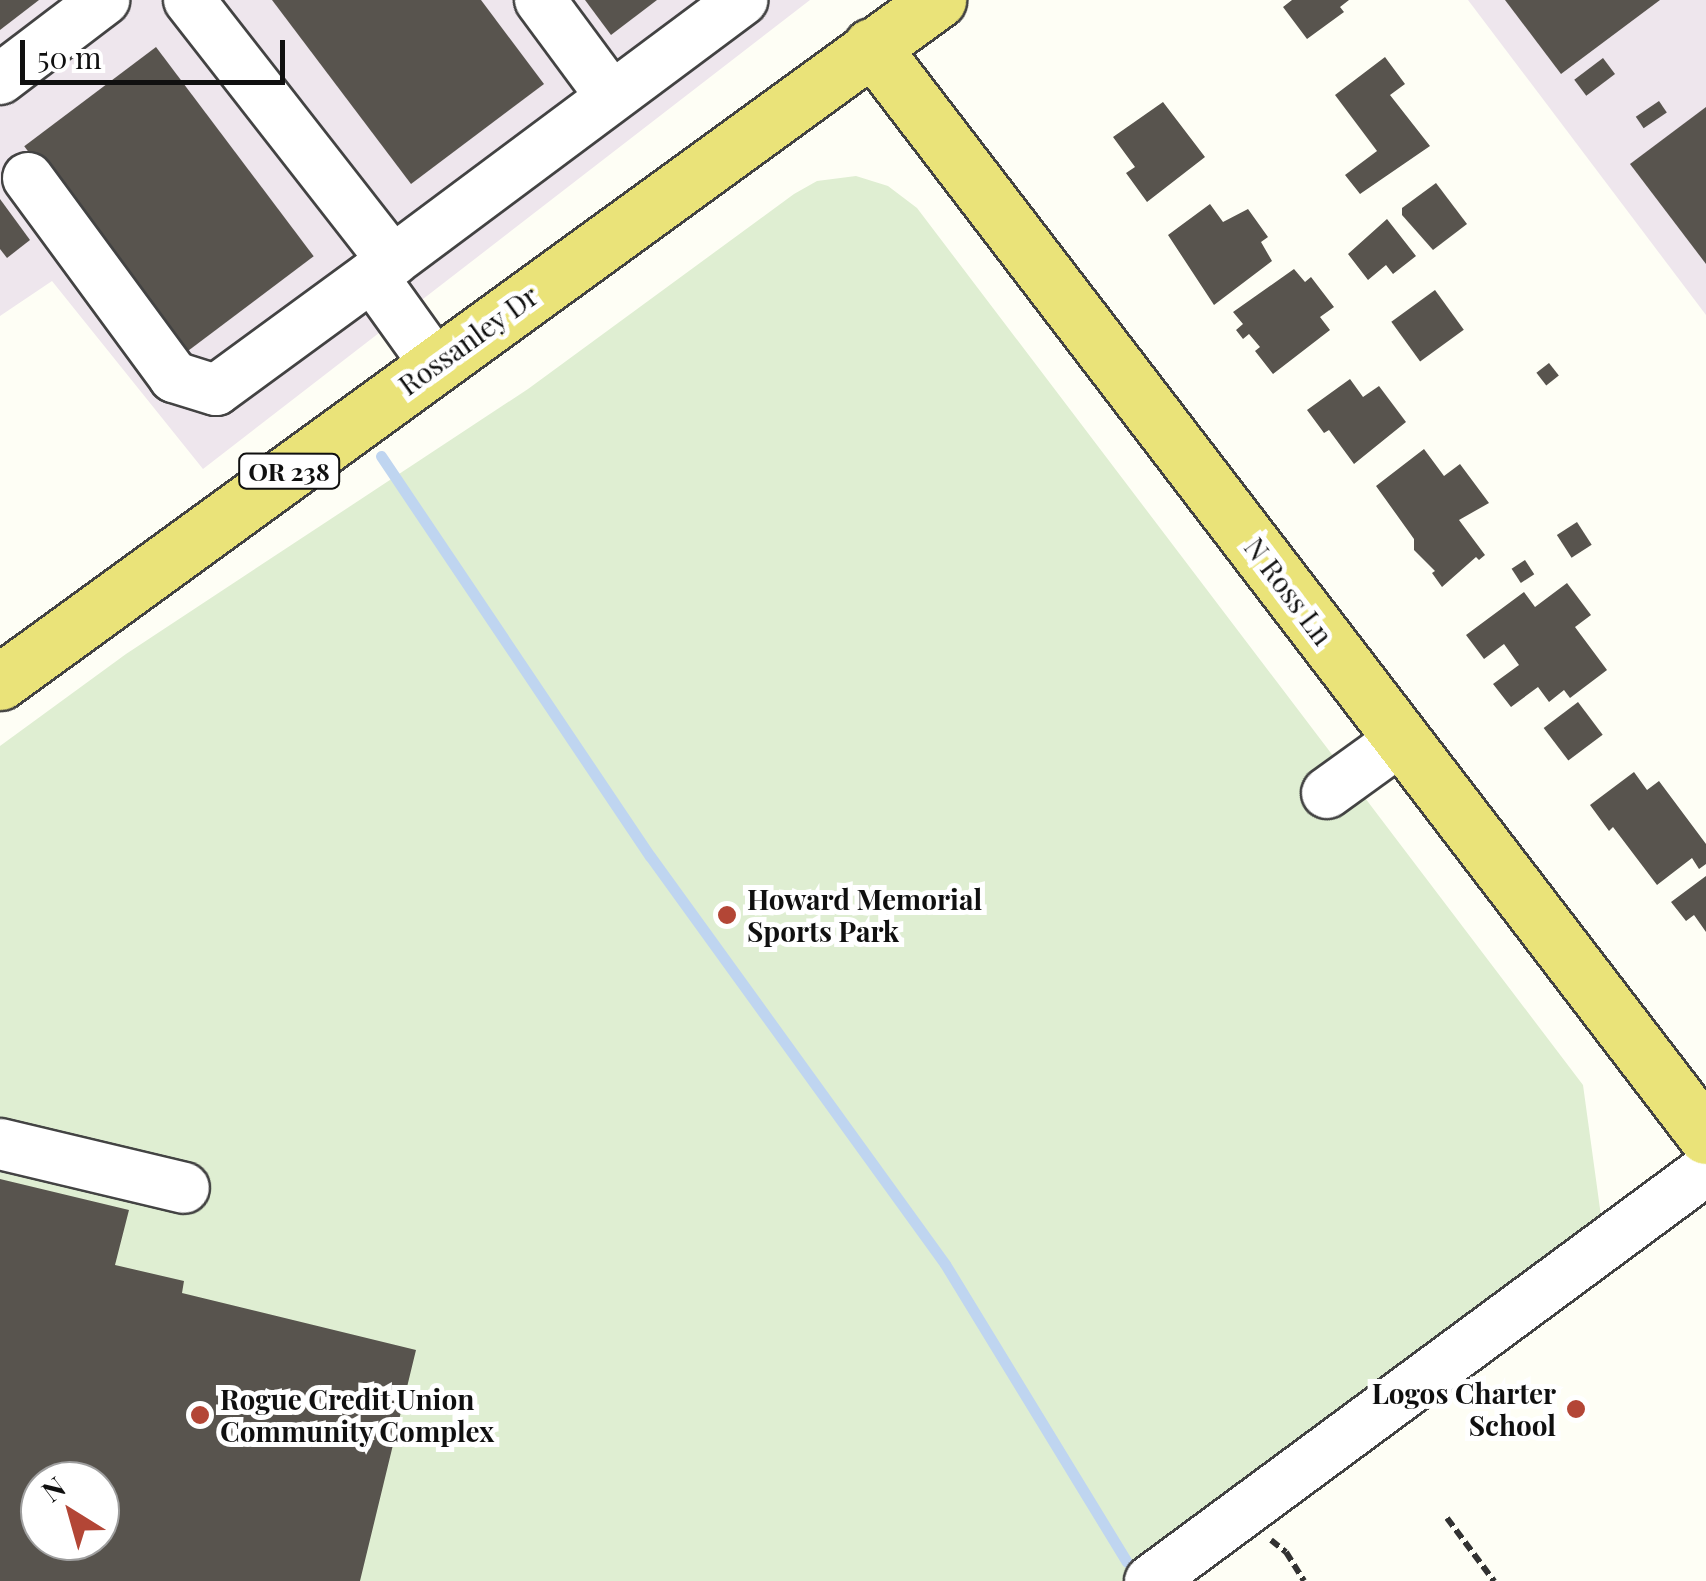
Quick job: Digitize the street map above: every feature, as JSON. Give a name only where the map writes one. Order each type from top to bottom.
[{"type":"main road","name":"Rossanley Dr","points":[[0,682],[938,0]]},
{"type":"main road","name":"N Ross Ln","points":[[872,46],[1706,1136]]},
{"type":"lane","points":[[0,79],[104,0]]},
{"type":"lane","points":[[189,0],[382,268],[435,364]]},
{"type":"lane","points":[[540,0],[611,96]]},
{"type":"lane","points":[[28,178],[174,377],[216,390],[742,0]]},
{"type":"lane","points":[[1327,793],[1402,739]]},
{"type":"lane","points":[[0,1144],[184,1188]]},
{"type":"lane","points":[[1150,1581],[1706,1170]]},
{"type":"path","points":[[1447,1518],[1494,1581]]},
{"type":"path","points":[[1262,1538],[1286,1552],[1304,1581]]},
{"type":"shaded area","points":[[0,0],[810,0],[203,469],[52,281],[0,316]]},
{"type":"shaded area","points":[[1468,0],[1706,0],[1706,315]]},
{"type":"green space","name":"Howard Memorial Sports Park","points":[[856,176],[888,186],[917,208],[1583,1085],[1601,1216],[1213,1507],[1200,1581],[0,1581],[0,746],[126,654],[528,389],[817,181]]},
{"type":"building","points":[[0,0],[39,0],[0,30]]},
{"type":"building","points":[[272,0],[481,0],[544,84],[411,184]]},
{"type":"building","points":[[585,0],[657,0],[611,35]]},
{"type":"building","points":[[1292,0],[1349,0],[1340,7],[1344,12],[1307,39],[1283,7]]},
{"type":"building","points":[[1505,0],[1660,0],[1561,74]]},
{"type":"building","points":[[156,47],[314,256],[182,356],[24,146]]},
{"type":"building","points":[[1385,57],[1405,84],[1390,95],[1430,146],[1360,194],[1345,175],[1377,151],[1335,95]]},
{"type":"building","points":[[1603,58],[1615,74],[1586,96],[1574,80]]},
{"type":"building","points":[[1659,101],[1667,113],[1644,128],[1636,117]]},
{"type":"building","points":[[1163,102],[1205,157],[1147,202],[1126,173],[1135,167],[1113,137]]},
{"type":"building","points":[[1706,107],[1706,264],[1630,164]]},
{"type":"building","points":[[1436,183],[1467,224],[1433,250],[1402,215],[1402,208]]},
{"type":"building","points":[[0,199],[30,240],[7,258],[0,249]]},
{"type":"building","points":[[1210,204],[1223,222],[1248,209],[1268,237],[1261,242],[1272,261],[1214,305],[1168,235]]},
{"type":"building","points":[[1387,219],[1416,256],[1393,274],[1386,265],[1368,280],[1348,254]]},
{"type":"building","points":[[1294,269],[1305,282],[1311,277],[1334,307],[1320,317],[1330,330],[1273,374],[1255,351],[1260,347],[1249,334],[1243,339],[1236,330],[1243,324],[1233,312]]},
{"type":"building","points":[[1435,290],[1464,330],[1420,361],[1391,322]]},
{"type":"building","points":[[1549,363],[1559,376],[1546,385],[1536,373]]},
{"type":"building","points":[[1350,379],[1363,397],[1379,386],[1406,422],[1354,464],[1329,430],[1324,433],[1307,410]]},
{"type":"building","points":[[1424,449],[1444,476],[1460,464],[1489,503],[1459,520],[1485,555],[1479,560],[1476,557],[1442,587],[1432,573],[1435,571],[1414,550],[1414,539],[1376,486]]},
{"type":"building","points":[[1577,522],[1592,545],[1572,558],[1557,535]]},
{"type":"building","points":[[1525,560],[1534,574],[1521,583],[1512,569]]},
{"type":"building","points":[[1567,583],[1591,615],[1575,627],[1607,670],[1570,698],[1564,690],[1549,702],[1538,687],[1511,707],[1493,684],[1519,665],[1504,644],[1484,659],[1466,635],[1524,592],[1535,607]]},
{"type":"building","points":[[1578,702],[1603,735],[1568,761],[1544,728]]},
{"type":"building","points":[[1634,772],[1647,790],[1659,781],[1706,844],[1706,864],[1699,869],[1692,858],[1657,885],[1613,827],[1609,831],[1590,805]]},
{"type":"building","points":[[1706,876],[1706,932],[1694,915],[1686,921],[1671,902]]},
{"type":"building","name":"Rogue Credit Union Community Complex","points":[[0,1179],[129,1210],[115,1265],[184,1281],[182,1293],[416,1350],[360,1581],[0,1581]]},
{"type":"waterway","points":[[381,456],[650,856],[945,1264],[1127,1562]]},
{"type":"place","name":"Howard Memorial Sports Park","points":[[727,915]]},
{"type":"place","name":"Logos Charter School","points":[[1576,1409]]},
{"type":"place","name":"Rogue Credit Union Community Complex","points":[[200,1415]]}]
